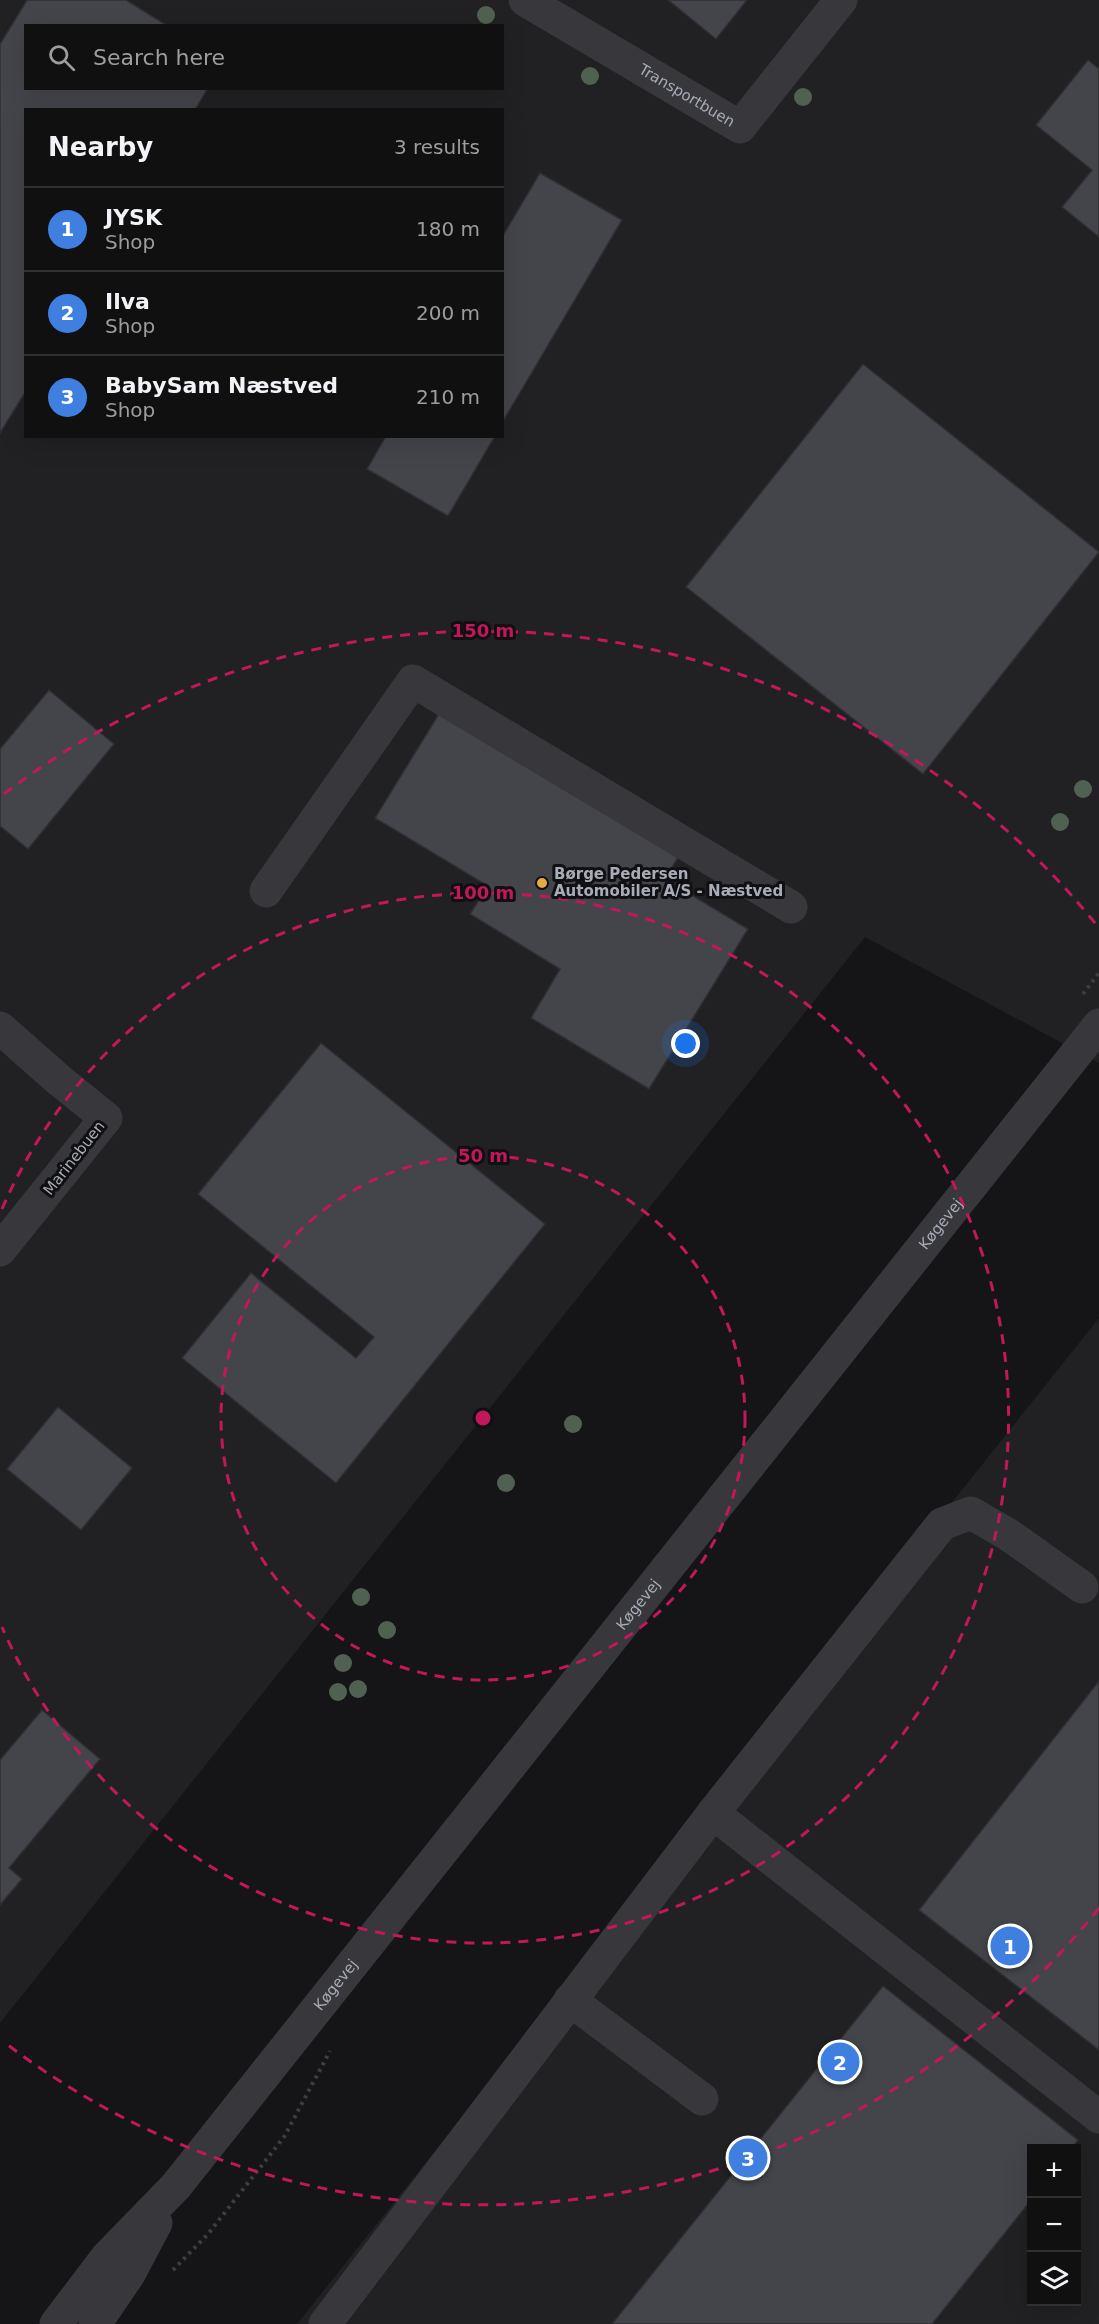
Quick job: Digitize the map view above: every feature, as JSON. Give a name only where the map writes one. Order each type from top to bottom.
[{"type":"street","name":"Transportbuen","points":[[525,0],[740,127],[841,0]]},
{"type":"street","points":[[266,891],[413,681],[791,907]]},
{"type":"street","name":"Køgevej","points":[[56,2324],[107,2258],[176,2186],[1099,1025]]},
{"type":"street","name":"Marinebuen","points":[[0,1028],[106,1118],[0,1250]]},
{"type":"street","points":[[325,2324],[713,1813],[942,1524],[971,1514],[1009,1535],[1082,1587]]},
{"type":"street","points":[[713,1813],[1099,2117]]},
{"type":"street","points":[[570,2000],[702,2099]]},
{"type":"street","name":"Køgevej","points":[[95,2324],[129,2274],[176,2186]]},
{"type":"path","points":[[168,2275],[208,2234],[284,2137],[334,2043]]},
{"type":"shaded area","points":[[0,0],[1099,0],[1099,1063],[865,937],[0,2023]]},
{"type":"shaded area","points":[[1099,1318],[1099,2324],[297,2324]]},
{"type":"building","points":[[27,0],[126,0],[165,24],[24,24],[24,90],[207,90],[196,108],[24,108],[24,394],[0,433],[0,44]]},
{"type":"building","points":[[668,0],[747,0],[716,39]]},
{"type":"building","points":[[1088,60],[1099,69],[1099,237],[1062,207],[1092,170],[1036,125]]},
{"type":"building","points":[[540,173],[622,220],[504,420],[504,234]]},
{"type":"building","points":[[863,364],[1099,552],[923,774],[686,587]]},
{"type":"building","points":[[385,438],[494,438],[448,516],[367,469]]},
{"type":"building","points":[[49,690],[114,744],[28,849],[0,826],[0,749]]},
{"type":"building","points":[[442,709],[680,854],[665,879],[748,929],[649,1089],[531,1018],[560,969],[470,914],[488,886],[375,818]]},
{"type":"building","points":[[321,1043],[545,1224],[336,1483],[182,1358],[251,1273],[356,1358],[374,1337],[198,1194]]},
{"type":"building","points":[[58,1407],[132,1468],[81,1530],[7,1469]]},
{"type":"building","points":[[1099,1681],[1099,2050],[919,1910]]},
{"type":"building","points":[[42,1710],[100,1759],[9,1868],[22,1879],[0,1905],[0,1760]]},
{"type":"building","points":[[883,1986],[1078,2140],[1075,2144],[1027,2144],[1027,2205],[932,2324],[612,2324]]},
{"type":"place","name":"Børge Pedersen Automobiler A/S - Næstved","points":[[542,883]]},
{"type":"place","name":"JYSK","points":[[1010,1946]]},
{"type":"place","name":"Ilva","points":[[840,2062]]},
{"type":"place","name":"BabySam Næstved","points":[[748,2158]]}]
